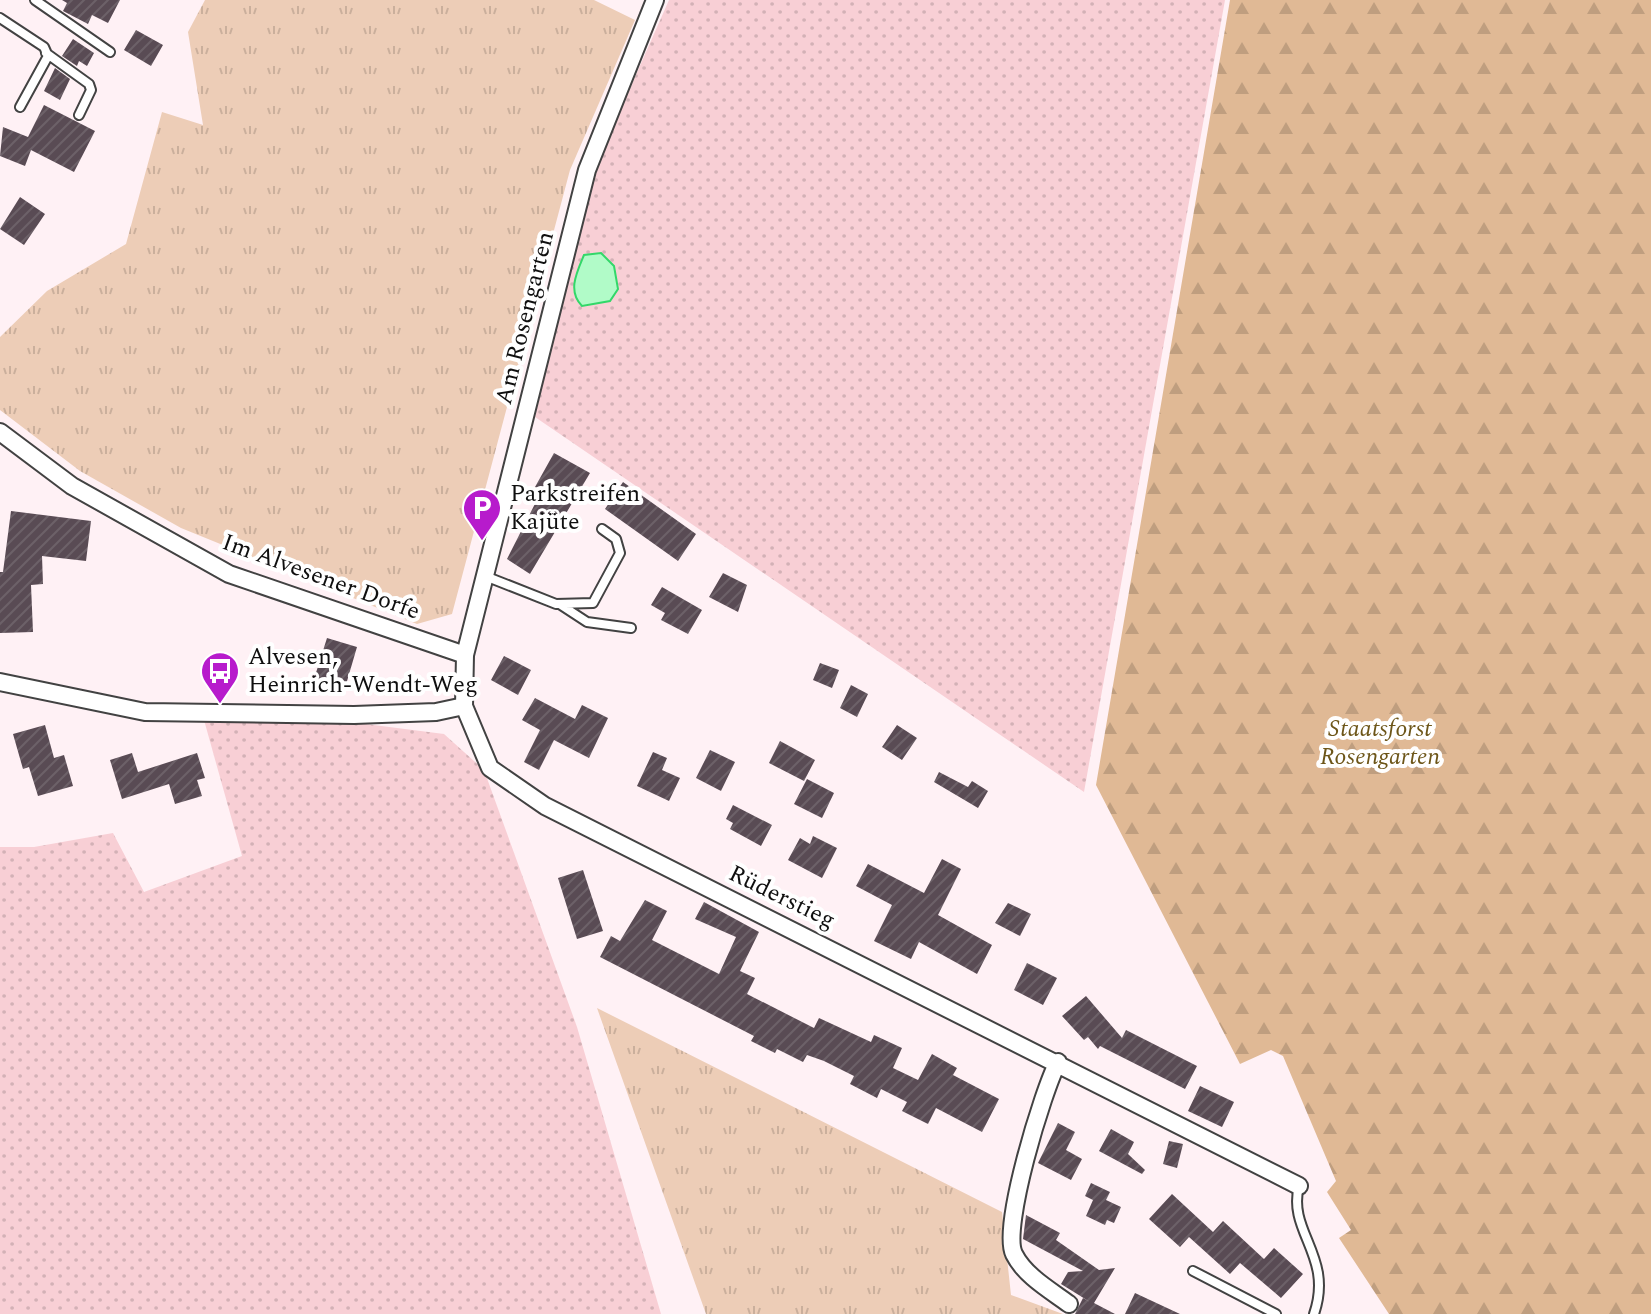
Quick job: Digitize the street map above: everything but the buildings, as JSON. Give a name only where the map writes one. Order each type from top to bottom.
[{"type":"street","name":"Am Rosengarten","points":[[465,655],[587,170],[655,0]]},
{"type":"street","name":"Im Alvesener Dorfe","points":[[0,433],[72,486],[229,574],[465,655]]},
{"type":"street","points":[[0,682],[145,712],[354,715],[436,712],[464,706],[465,655]]},
{"type":"street","name":"Rüderstieg","points":[[464,706],[490,768],[545,806],[1299,1186]]},
{"type":"street","points":[[1058,1062],[1010,1222],[1016,1258],[1037,1281],[1069,1304]]},
{"type":"lane","points":[[35,0],[110,52]]},
{"type":"lane","points":[[0,18],[44,47],[46,53],[44,66],[20,107]]},
{"type":"lane","points":[[46,53],[89,84],[91,90],[79,115]]},
{"type":"lane","points":[[561,605],[593,603],[618,559],[620,545],[602,529]]},
{"type":"lane","points":[[485,576],[561,605],[587,622],[631,628]]},
{"type":"lane","points":[[1299,1186],[1297,1205],[1320,1274],[1314,1314]]},
{"type":"lane","points":[[1193,1271],[1276,1314]]},
{"type":"shaded area","points":[[669,0],[1225,0],[1084,792],[535,417],[593,172]]},
{"type":"shaded area","points":[[601,253],[614,266],[618,289],[610,301],[582,306],[574,288],[579,268],[584,255]]},
{"type":"shaded area","points":[[204,720],[358,723],[444,734],[484,770],[577,1027],[661,1314],[0,1314],[0,847],[34,847],[113,833],[144,892],[242,856]]},
{"type":"green space","points":[[205,0],[594,0],[635,20],[570,170],[452,614],[417,624],[181,528],[80,471],[0,410],[0,337],[47,291],[126,244],[162,112],[203,125],[188,32]]},
{"type":"green space","name":"Staatsforst Rosengarten","points":[[1230,0],[1651,0],[1651,1314],[1389,1314],[1339,1238],[1351,1230],[1327,1192],[1336,1181],[1283,1056],[1271,1050],[1240,1064],[1096,785]]},
{"type":"green space","points":[[597,1008],[1002,1212],[1011,1295],[1063,1314],[706,1314]]},
{"type":"place","name":"Parkstreifen Kajüte","points":[[482,542]]},
{"type":"place","name":"Alvesen, Heinrich-Wendt-Weg","points":[[220,705]]}]
